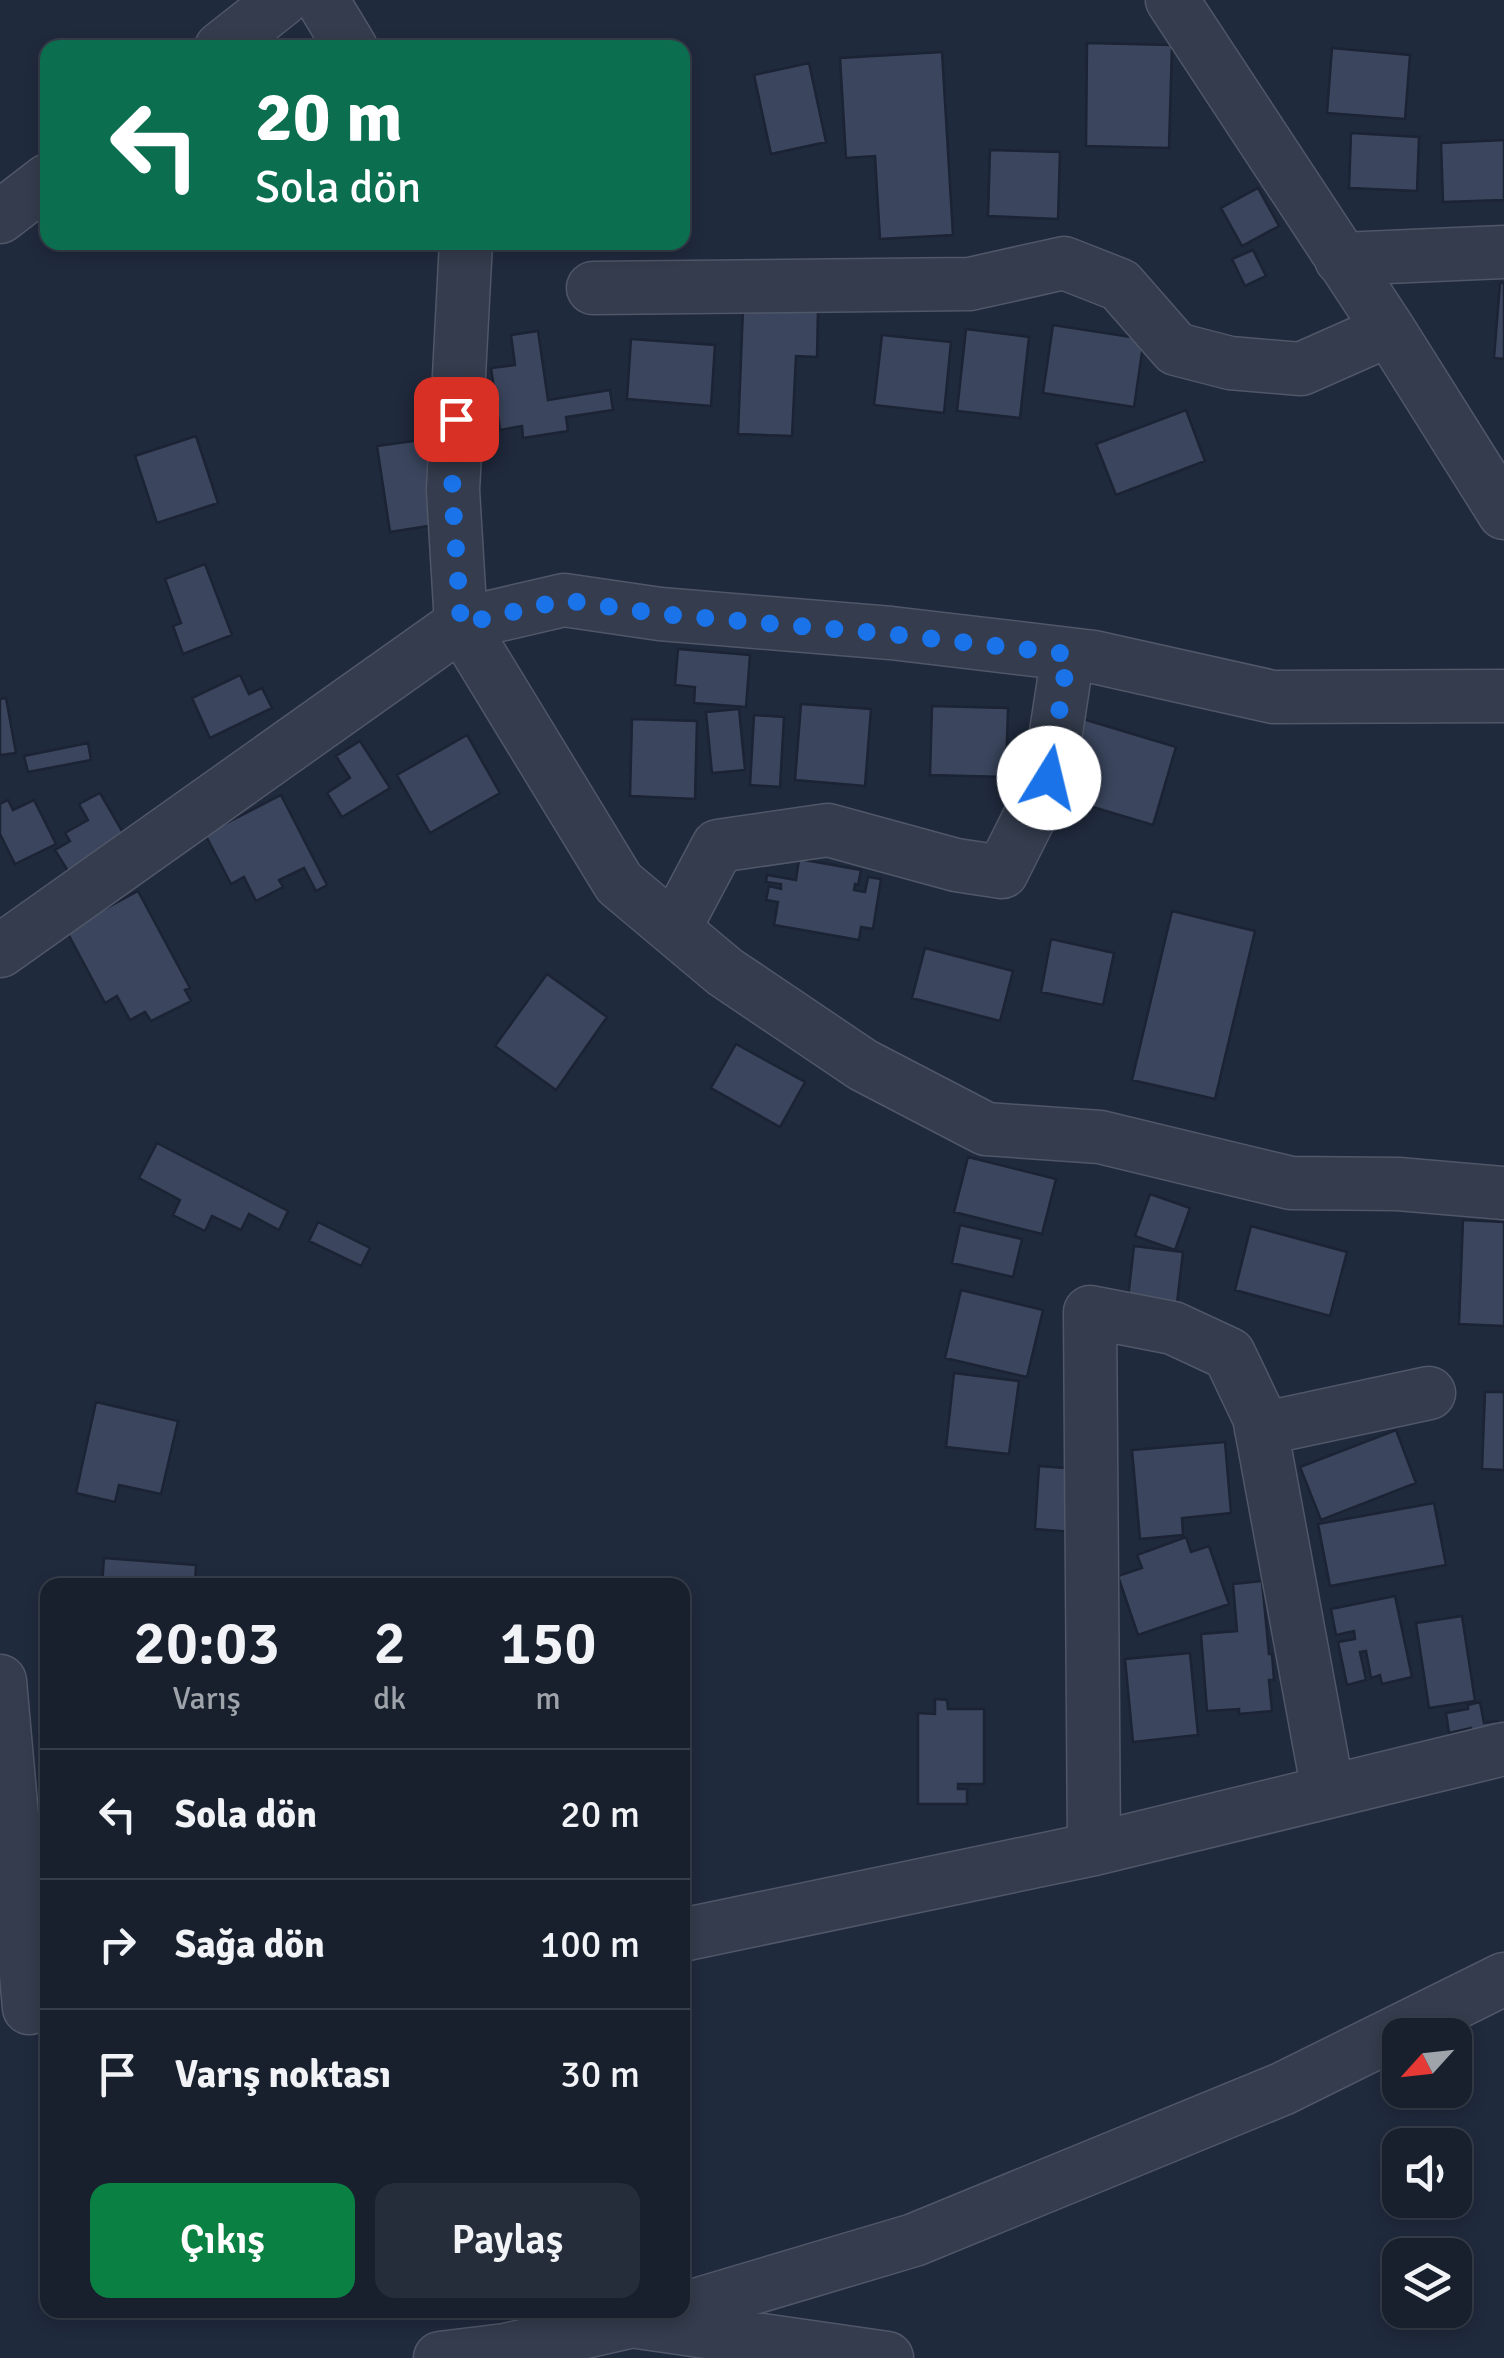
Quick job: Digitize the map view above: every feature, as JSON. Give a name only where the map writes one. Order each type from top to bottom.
[{"type":"street","points":[[231,40],[282,0]]},
{"type":"street","points":[[322,0],[346,40]]},
{"type":"street","points":[[1172,0],[1390,330],[1504,514]]},
{"type":"street","points":[[0,216],[40,186]]},
{"type":"street","points":[[466,250],[452,490],[461,624],[619,883],[725,972],[863,1065],[986,1129],[1100,1136],[1291,1183],[1398,1184],[1504,1192]]},
{"type":"street","points":[[1341,259],[1504,252]]},
{"type":"street","points":[[593,288],[970,284],[1064,263],[1120,284],[1176,349],[1230,363],[1301,370],[1390,330]]},
{"type":"street","points":[[0,950],[461,624],[564,600],[660,614],[1068,654],[1273,697],[1504,696]]},
{"type":"street","points":[[674,929],[718,846],[828,830],[956,865],[1002,872],[1049,778],[1068,654]]},
{"type":"street","points":[[1094,1849],[1090,1312],[1174,1328],[1229,1354],[1259,1417],[1328,1791]]},
{"type":"street","points":[[1261,1429],[1429,1392]]},
{"type":"street","points":[[0,1681],[26,2009]]},
{"type":"street","points":[[690,1934],[1094,1849],[1504,1749]]},
{"type":"street","points":[[690,2307],[914,2240],[1282,2089],[1504,1979]]},
{"type":"street","points":[[440,2358],[505,2350],[648,2318]]},
{"type":"street","points":[[686,2318],[887,2358]]},
{"type":"building","points":[[1087,43],[1172,45],[1169,148],[1086,146]]},
{"type":"building","points":[[1332,48],[1410,55],[1405,119],[1327,113]]},
{"type":"building","points":[[942,52],[953,235],[880,239],[875,156],[846,158],[840,58]]},
{"type":"building","points":[[809,63],[826,142],[771,154],[754,75]]},
{"type":"building","points":[[1351,133],[1419,137],[1417,191],[1349,188]]},
{"type":"building","points":[[1504,140],[1504,200],[1443,202],[1441,143]]},
{"type":"building","points":[[990,150],[1060,152],[1058,219],[988,216]]},
{"type":"building","points":[[1258,188],[1279,226],[1242,246],[1221,208]]},
{"type":"building","points":[[1253,250],[1266,276],[1245,286],[1232,259]]},
{"type":"building","points":[[1500,283],[1504,283],[1504,359],[1494,358]]},
{"type":"building","points":[[743,308],[818,311],[817,357],[796,356],[792,436],[738,434]]},
{"type":"building","points":[[1053,325],[1144,339],[1134,407],[1043,393]]},
{"type":"building","points":[[966,329],[1029,337],[1020,418],[957,411]]},
{"type":"building","points":[[538,331],[548,400],[610,390],[613,410],[566,417],[568,431],[523,438],[522,426],[500,430],[491,368],[515,365],[511,335]]},
{"type":"building","points":[[882,335],[951,342],[944,413],[874,405]]},
{"type":"building","points":[[631,339],[715,345],[711,406],[627,399]]},
{"type":"building","points":[[1186,410],[1205,461],[1116,495],[1096,444]]},
{"type":"building","points":[[196,436],[218,503],[157,523],[135,456]]},
{"type":"building","points":[[428,439],[441,524],[390,532],[377,446]]},
{"type":"building","points":[[205,564],[232,635],[183,654],[173,626],[181,623],[165,579]]},
{"type":"building","points":[[678,649],[750,655],[746,707],[694,703],[695,687],[675,685]]},
{"type":"building","points":[[240,675],[249,694],[262,688],[272,708],[210,738],[192,698]]},
{"type":"building","points":[[6,698],[16,753],[0,755],[0,699]]},
{"type":"building","points":[[801,704],[871,709],[865,786],[795,780]]},
{"type":"building","points":[[932,706],[1008,708],[1006,777],[930,775]]},
{"type":"building","points":[[739,709],[745,770],[712,773],[706,712]]},
{"type":"building","points":[[754,715],[784,717],[780,787],[750,785]]},
{"type":"building","points":[[632,719],[697,721],[695,799],[630,796]]},
{"type":"building","points":[[1083,719],[1176,747],[1153,825],[1059,797]]},
{"type":"building","points":[[467,735],[500,793],[430,833],[397,775]]},
{"type":"building","points":[[360,741],[390,788],[342,817],[327,793],[350,778],[336,756]]},
{"type":"building","points":[[88,743],[91,760],[28,772],[24,756]]},
{"type":"building","points":[[100,793],[129,843],[71,876],[55,850],[70,841],[65,833],[88,820],[79,804]]},
{"type":"building","points":[[281,795],[327,885],[316,891],[304,868],[279,880],[283,887],[256,901],[244,877],[231,884],[205,834]]},
{"type":"building","points":[[8,800],[13,810],[34,800],[56,844],[15,864],[0,834],[0,804]]},
{"type":"building","points":[[799,859],[861,870],[854,890],[865,892],[868,877],[881,879],[873,929],[861,927],[859,940],[774,925],[778,902],[766,900],[769,886],[781,889],[781,884],[766,882],[767,875],[796,880]]},
{"type":"building","points":[[138,891],[190,988],[185,990],[191,1001],[151,1021],[145,1012],[130,1020],[117,996],[105,1003],[66,930]]},
{"type":"building","points":[[1172,911],[1255,931],[1215,1099],[1132,1080]]},
{"type":"building","points":[[1051,939],[1114,953],[1103,1005],[1041,992]]},
{"type":"building","points":[[925,948],[1013,971],[1000,1021],[912,998]]},
{"type":"building","points":[[547,974],[607,1017],[556,1090],[495,1046]]},
{"type":"building","points":[[736,1044],[805,1082],[780,1127],[711,1088]]},
{"type":"building","points":[[157,1143],[288,1211],[279,1230],[249,1214],[241,1230],[212,1216],[205,1231],[173,1215],[180,1200],[139,1178]]},
{"type":"building","points":[[968,1157],[1056,1179],[1042,1234],[954,1212]]},
{"type":"building","points":[[1150,1194],[1190,1208],[1175,1250],[1135,1236]]},
{"type":"building","points":[[1463,1220],[1504,1222],[1504,1326],[1459,1324]]},
{"type":"building","points":[[318,1222],[370,1248],[361,1266],[309,1241]]},
{"type":"building","points":[[960,1225],[1022,1239],[1013,1277],[952,1263]]},
{"type":"building","points":[[1251,1226],[1347,1252],[1330,1316],[1235,1290]]},
{"type":"building","points":[[1134,1246],[1183,1252],[1176,1312],[1127,1307]]},
{"type":"building","points":[[961,1290],[1043,1310],[1027,1377],[945,1358]]},
{"type":"building","points":[[954,1373],[1019,1381],[1009,1454],[946,1447]]},
{"type":"building","points":[[1485,1392],[1504,1392],[1504,1470],[1482,1469]]},
{"type":"building","points":[[96,1402],[178,1421],[161,1494],[119,1485],[115,1502],[76,1493]]},
{"type":"building","points":[[1396,1430],[1416,1483],[1321,1520],[1300,1467]]},
{"type":"building","points":[[1225,1442],[1231,1513],[1182,1518],[1183,1535],[1140,1539],[1132,1450]]},
{"type":"building","points":[[1039,1466],[1078,1469],[1073,1532],[1035,1529]]},
{"type":"building","points":[[1434,1503],[1446,1565],[1330,1586],[1318,1524]]},
{"type":"building","points":[[1186,1537],[1191,1552],[1209,1546],[1229,1604],[1138,1635],[1118,1576],[1142,1568],[1137,1555]]},
{"type":"building","points":[[104,1558],[196,1565],[195,1578],[103,1578]]},
{"type":"building","points":[[1262,1581],[1274,1680],[1269,1680],[1272,1711],[1207,1711],[1201,1634],[1237,1631],[1233,1584]]},
{"type":"building","points":[[1395,1596],[1412,1677],[1382,1684],[1380,1675],[1371,1678],[1366,1651],[1360,1652],[1366,1680],[1347,1685],[1338,1642],[1355,1639],[1354,1631],[1336,1635],[1331,1609]]},
{"type":"building","points":[[1462,1616],[1475,1701],[1429,1708],[1416,1623]]},
{"type":"building","points":[[1190,1653],[1198,1735],[1133,1742],[1125,1659]]},
{"type":"building","points":[[935,1699],[947,1700],[948,1709],[984,1709],[984,1784],[958,1784],[958,1789],[967,1789],[967,1804],[918,1804],[918,1713],[935,1714]]},
{"type":"building","points":[[1480,1702],[1484,1723],[1497,1721],[1500,1738],[1474,1743],[1471,1728],[1449,1733],[1446,1713]]},
{"type":"route","points":[[456,419],[452,490],[461,624],[564,600],[660,614],[1068,654],[1049,778]]}]
